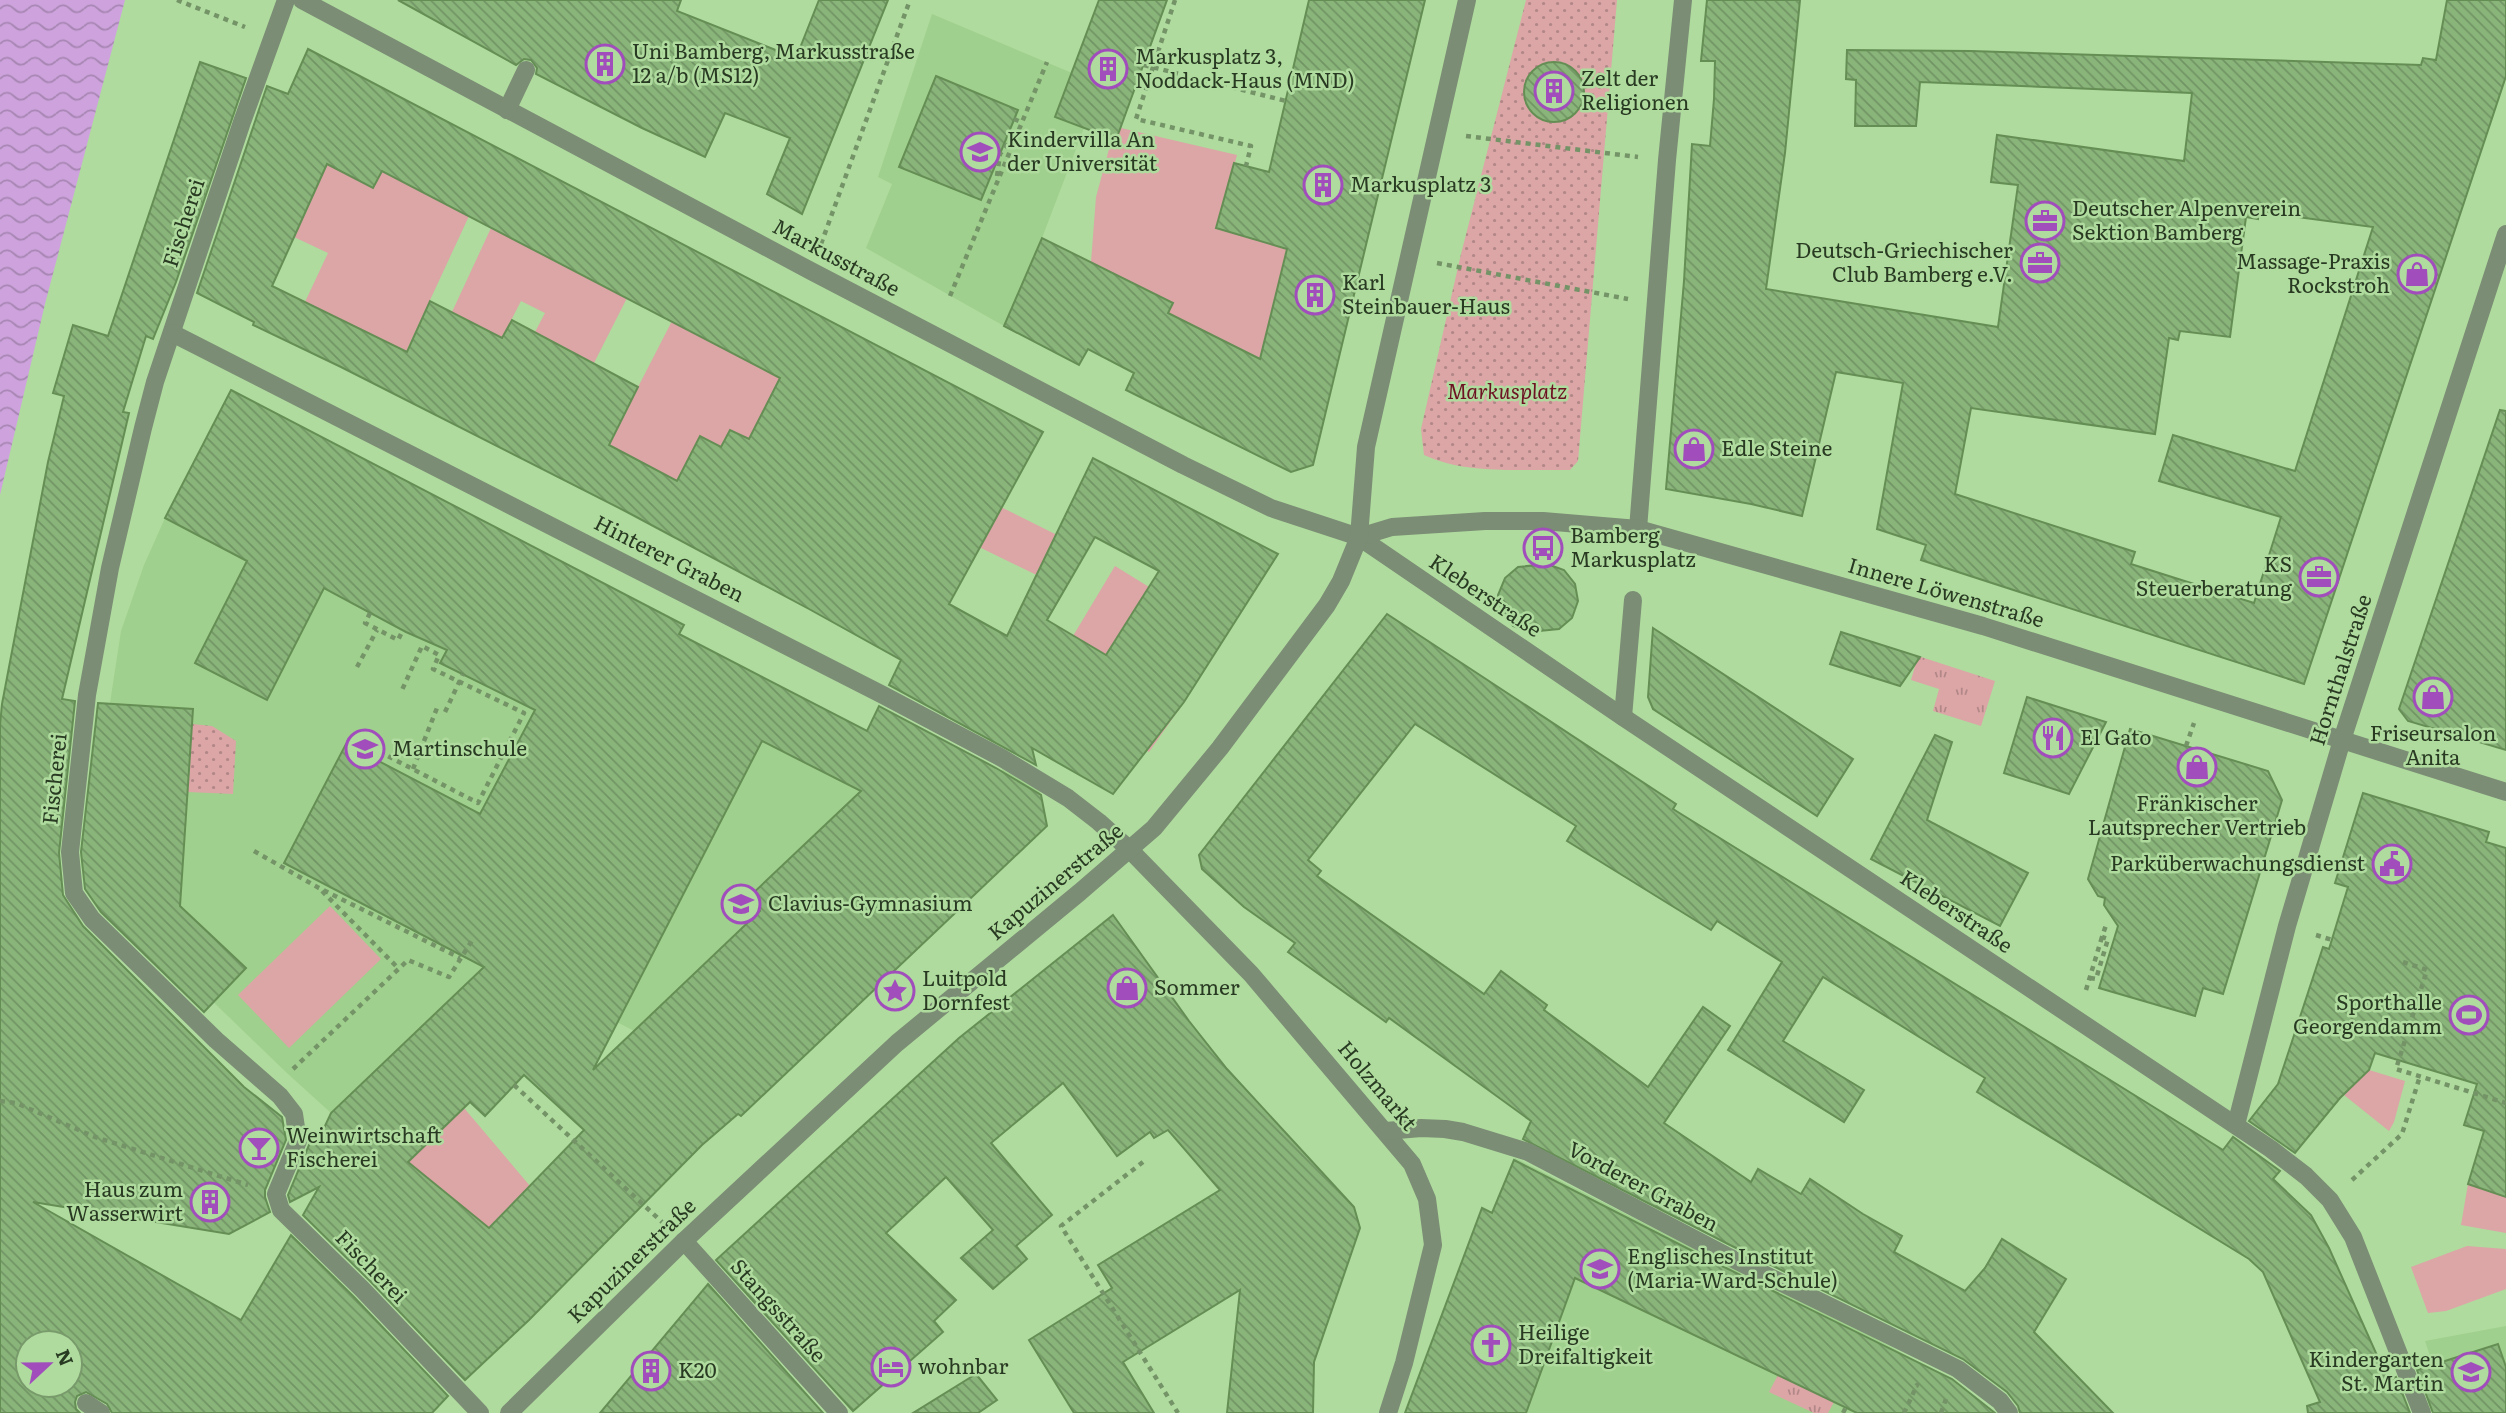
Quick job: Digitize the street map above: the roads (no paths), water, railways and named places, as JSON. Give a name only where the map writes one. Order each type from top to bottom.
[{"type":"street","name":"Fischerei","points":[[286,0],[242,122],[152,394],[112,556],[87,695],[70,852],[74,893],[92,919],[216,1040],[280,1096],[293,1114],[298,1141],[275,1194],[281,1210],[362,1289],[480,1413]]},
{"type":"street","name":"Markusstraße","points":[[302,0],[1183,466],[1270,508],[1359,537]]},
{"type":"street","points":[[1359,537],[1366,447],[1467,0]]},
{"type":"street","points":[[1638,529],[1667,160],[1684,0]]},
{"type":"street","points":[[507,110],[526,70]]},
{"type":"street","name":"Hornthalstraße","points":[[2236,1125],[2287,926],[2342,740],[2506,234]]},
{"type":"street","name":"Hinterer Graben","points":[[172,333],[608,553],[1002,758],[1068,798],[1099,821],[1130,850]]},
{"type":"street","name":"Innere Löwenstraße","points":[[1359,537],[1392,527],[1486,521],[1543,521],[1638,529],[1983,626],[2506,792]]},
{"type":"street","name":"Kleberstraße","points":[[1359,537],[1623,717],[2236,1125],[2306,1176],[2330,1200],[2353,1237],[2422,1413]]},
{"type":"street","name":"Kapuzinerstraße","points":[[509,1413],[684,1241],[897,1043],[1130,850],[1185,792],[1327,605],[1341,581],[1359,537]]},
{"type":"street","points":[[1623,717],[1633,600]]},
{"type":"street","name":"Holzmarkt","points":[[1130,850],[1251,974],[1412,1164],[1427,1199],[1433,1245],[1404,1363],[1388,1413]]},
{"type":"street","name":"Vorderer Graben","points":[[1386,1131],[1445,1129],[1528,1152],[1725,1255],[1958,1369],[2000,1401],[2009,1413]]},
{"type":"street","name":"Stangsstraße","points":[[684,1241],[839,1413]]},
{"type":"street","points":[[86,1403],[101,1413]]},
{"type":"water","points":[[0,0],[125,0],[45,304],[0,495]]},
{"type":"place","name":"Uni Bamberg, Markusstraße 12 a/b (MS12)","points":[[605,64]]},
{"type":"place","name":"Markusplatz 3, Noddack-Haus (MND)","points":[[1108,69]]},
{"type":"place","name":"Zelt der Religionen","points":[[1554,91]]},
{"type":"place","name":"Kindervilla An der Universität","points":[[980,152]]},
{"type":"place","name":"Markusplatz 3","points":[[1323,185]]},
{"type":"place","name":"Deutscher Alpenverein Sektion Bamberg","points":[[2045,221]]},
{"type":"place","name":"Deutsch-Griechischer Club Bamberg e.V.","points":[[2040,263]]},
{"type":"place","name":"Massage-Praxis Rockstroh","points":[[2417,274]]},
{"type":"place","name":"Karl Steinbauer-Haus","points":[[1315,295]]},
{"type":"place","name":"Edle Steine","points":[[1694,449]]},
{"type":"place","name":"Bamberg Markusplatz","points":[[1543,548]]},
{"type":"place","name":"KS Steuerberatung","points":[[2319,577]]},
{"type":"place","name":"Friseursalon Anita","points":[[2433,697]]},
{"type":"place","name":"El Gato","points":[[2053,738]]},
{"type":"place","name":"Martinschule","points":[[365,749]]},
{"type":"place","name":"Fränkischer Lautsprecher Vertrieb","points":[[2197,767]]},
{"type":"place","name":"Parküberwachungsdienst","points":[[2392,864]]},
{"type":"place","name":"Clavius-Gymnasium","points":[[741,904]]},
{"type":"place","name":"Sommer","points":[[1127,988]]},
{"type":"place","name":"Luitpold Dornfest","points":[[895,991]]},
{"type":"place","name":"Sporthalle Georgendamm","points":[[2469,1015]]},
{"type":"place","name":"Weinwirtschaft Fischerei","points":[[259,1148]]},
{"type":"place","name":"Haus zum Wasserwirt","points":[[210,1202]]},
{"type":"place","name":"Englisches Institut (Maria-Ward-Schule)","points":[[1600,1269]]},
{"type":"place","name":"Heilige Dreifaltigkeit","points":[[1491,1345]]},
{"type":"place","name":"wohnbar","points":[[891,1367]]},
{"type":"place","name":"K20","points":[[651,1371]]},
{"type":"place","name":"Kindergarten St. Martin","points":[[2471,1372]]},
{"type":"park label","name":"Markusplatz","points":[[1507,392]]}]
